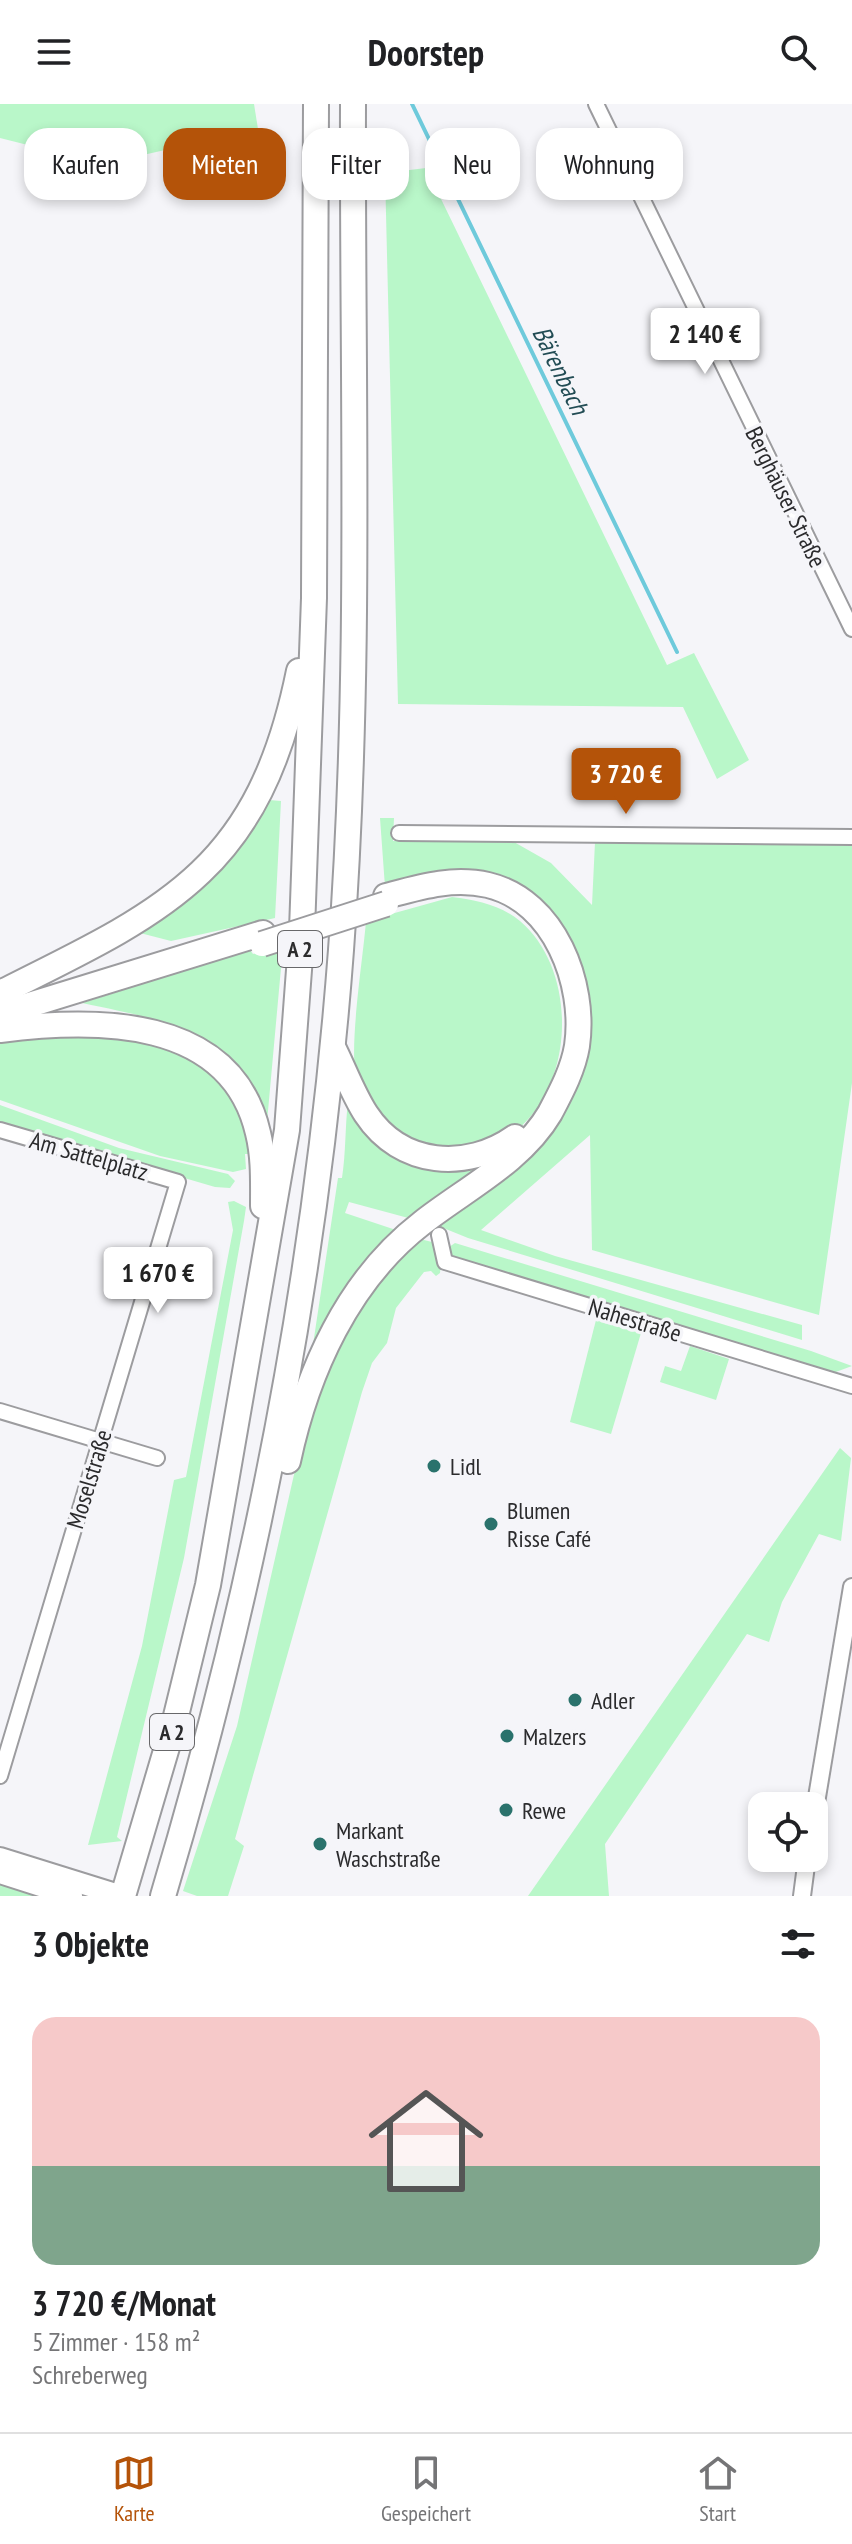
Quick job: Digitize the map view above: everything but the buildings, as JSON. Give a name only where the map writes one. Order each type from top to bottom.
[{"type":"highway","name":"A 2","points":[[125,1889],[175,1720],[208,1585],[261,1298],[287,1130],[302,930],[314,598],[316,104]]},
{"type":"highway","name":"A 2","points":[[164,1892],[220,1695],[257,1529],[289,1365],[333,1047],[347,860],[352,670],[353,104]]},
{"type":"highway","points":[[0,993],[138,923],[180,892],[217,858],[242,825],[277,757],[290,719],[314,598]]},
{"type":"highway","points":[[0,1020],[386,900],[457,881],[489,885],[514,896],[531,909],[554,936],[572,977],[577,1008],[576,1049],[568,1079],[548,1116],[512,1157],[383,1259],[341,1316],[299,1408],[285,1475],[257,1529]]},
{"type":"highway","points":[[333,1047],[366,1114],[381,1132],[399,1145],[444,1161],[493,1153],[515,1137],[550,1094],[563,1061],[569,1035],[566,993],[549,948],[529,921],[501,902],[473,893],[437,891],[386,900]]},
{"type":"highway","points":[[0,1014],[263,939]]},
{"type":"highway","points":[[0,1030],[75,1025],[140,1028],[172,1037],[214,1060],[240,1090],[258,1132],[263,1169],[261,1298]]},
{"type":"main road","points":[[0,1858],[125,1889]]},
{"type":"main road","points":[[0,1873],[72,1896]]},
{"type":"street","name":"Berghäuser Straße","points":[[596,104],[852,629]]},
{"type":"street","points":[[399,833],[852,837]]},
{"type":"street","name":"Am Sattelplatz","points":[[0,1130],[178,1182]]},
{"type":"street","name":"Moselstraße","points":[[0,1776],[178,1182]]},
{"type":"street","name":"Nahestraße","points":[[423,1230],[445,1262],[852,1386]]},
{"type":"street","points":[[0,1411],[101,1438],[157,1458]]},
{"type":"street","points":[[818,1792],[852,1587]]},
{"type":"street","points":[[802,1896],[805,1872]]},
{"type":"green space","points":[[0,104],[254,104],[258,128],[163,128],[163,150],[147,154],[147,128],[24,128],[24,144],[0,138]]},
{"type":"green space","points":[[425,168],[425,200],[442,200],[667,665],[694,653],[749,760],[717,779],[683,707],[398,704],[386,200],[409,200],[409,170]]},
{"type":"green space","points":[[269,800],[281,801],[275,918],[171,941],[140,933],[223,865]]},
{"type":"green space","points":[[380,818],[394,818],[393,841],[514,842],[551,863],[592,905],[595,842],[852,845],[852,1083],[819,1315],[592,1250],[590,1135],[481,1230],[555,1256],[802,1325],[802,1340],[468,1238],[436,1225],[557,1124],[584,1066],[587,1037],[524,893],[385,887]]},
{"type":"green space","points":[[452,897],[504,911],[520,921],[537,940],[550,963],[558,989],[562,1016],[561,1043],[545,1095],[516,1131],[503,1140],[485,1145],[432,1149],[413,1143],[397,1133],[363,1097],[354,1063],[355,1023],[366,921]]},
{"type":"green space","points":[[283,946],[267,1122],[251,1091],[214,1048],[169,1024],[82,1003],[250,950],[253,954]]},
{"type":"green space","points":[[76,1036],[122,1039],[168,1048],[208,1069],[225,1086],[243,1118],[254,1154],[245,1154],[246,1169],[233,1172],[160,1156],[0,1100],[0,1039]]},
{"type":"green space","points":[[348,1101],[395,1146],[426,1165],[464,1169],[489,1164],[412,1219],[349,1202],[345,1213],[399,1231],[311,1358],[338,1178],[342,1178]]},
{"type":"green space","points":[[0,1105],[119,1148],[228,1174],[235,1181],[230,1188],[215,1187],[0,1124]]},
{"type":"green space","points":[[234,1201],[246,1207],[244,1221],[184,1558],[117,1837],[122,1841],[88,1845],[142,1646],[174,1480],[186,1477],[233,1230],[228,1202]]},
{"type":"green space","points":[[420,1239],[436,1243],[442,1255],[440,1273],[436,1276],[431,1271],[424,1272],[396,1308],[387,1343],[372,1363],[235,1839],[244,1846],[228,1896],[197,1896],[183,1891],[237,1726],[298,1457],[322,1375],[372,1287]]},
{"type":"green space","points":[[455,1243],[852,1366],[833,1373],[447,1254],[446,1249]]},
{"type":"green space","points":[[596,1320],[641,1333],[611,1434],[570,1422]]},
{"type":"green space","points":[[690,1346],[729,1359],[716,1400],[660,1382],[665,1366],[681,1371]]},
{"type":"green space","points":[[840,1448],[851,1458],[841,1541],[819,1534],[782,1602],[769,1642],[747,1634],[605,1844],[609,1896],[528,1896]]},
{"type":"green space","points":[[0,1882],[46,1896],[0,1896]]},
{"type":"waterway","name":"Bärenbach","points":[[412,104],[677,652]]},
{"type":"place","name":"Lidl","points":[[434,1466]]},
{"type":"place","name":"Blumen Risse Café","points":[[491,1524]]},
{"type":"place","name":"Adler","points":[[575,1700]]},
{"type":"place","name":"Malzers","points":[[507,1736]]},
{"type":"place","name":"Rewe","points":[[506,1810]]},
{"type":"place","name":"Markant Waschstraße","points":[[320,1844]]}]
